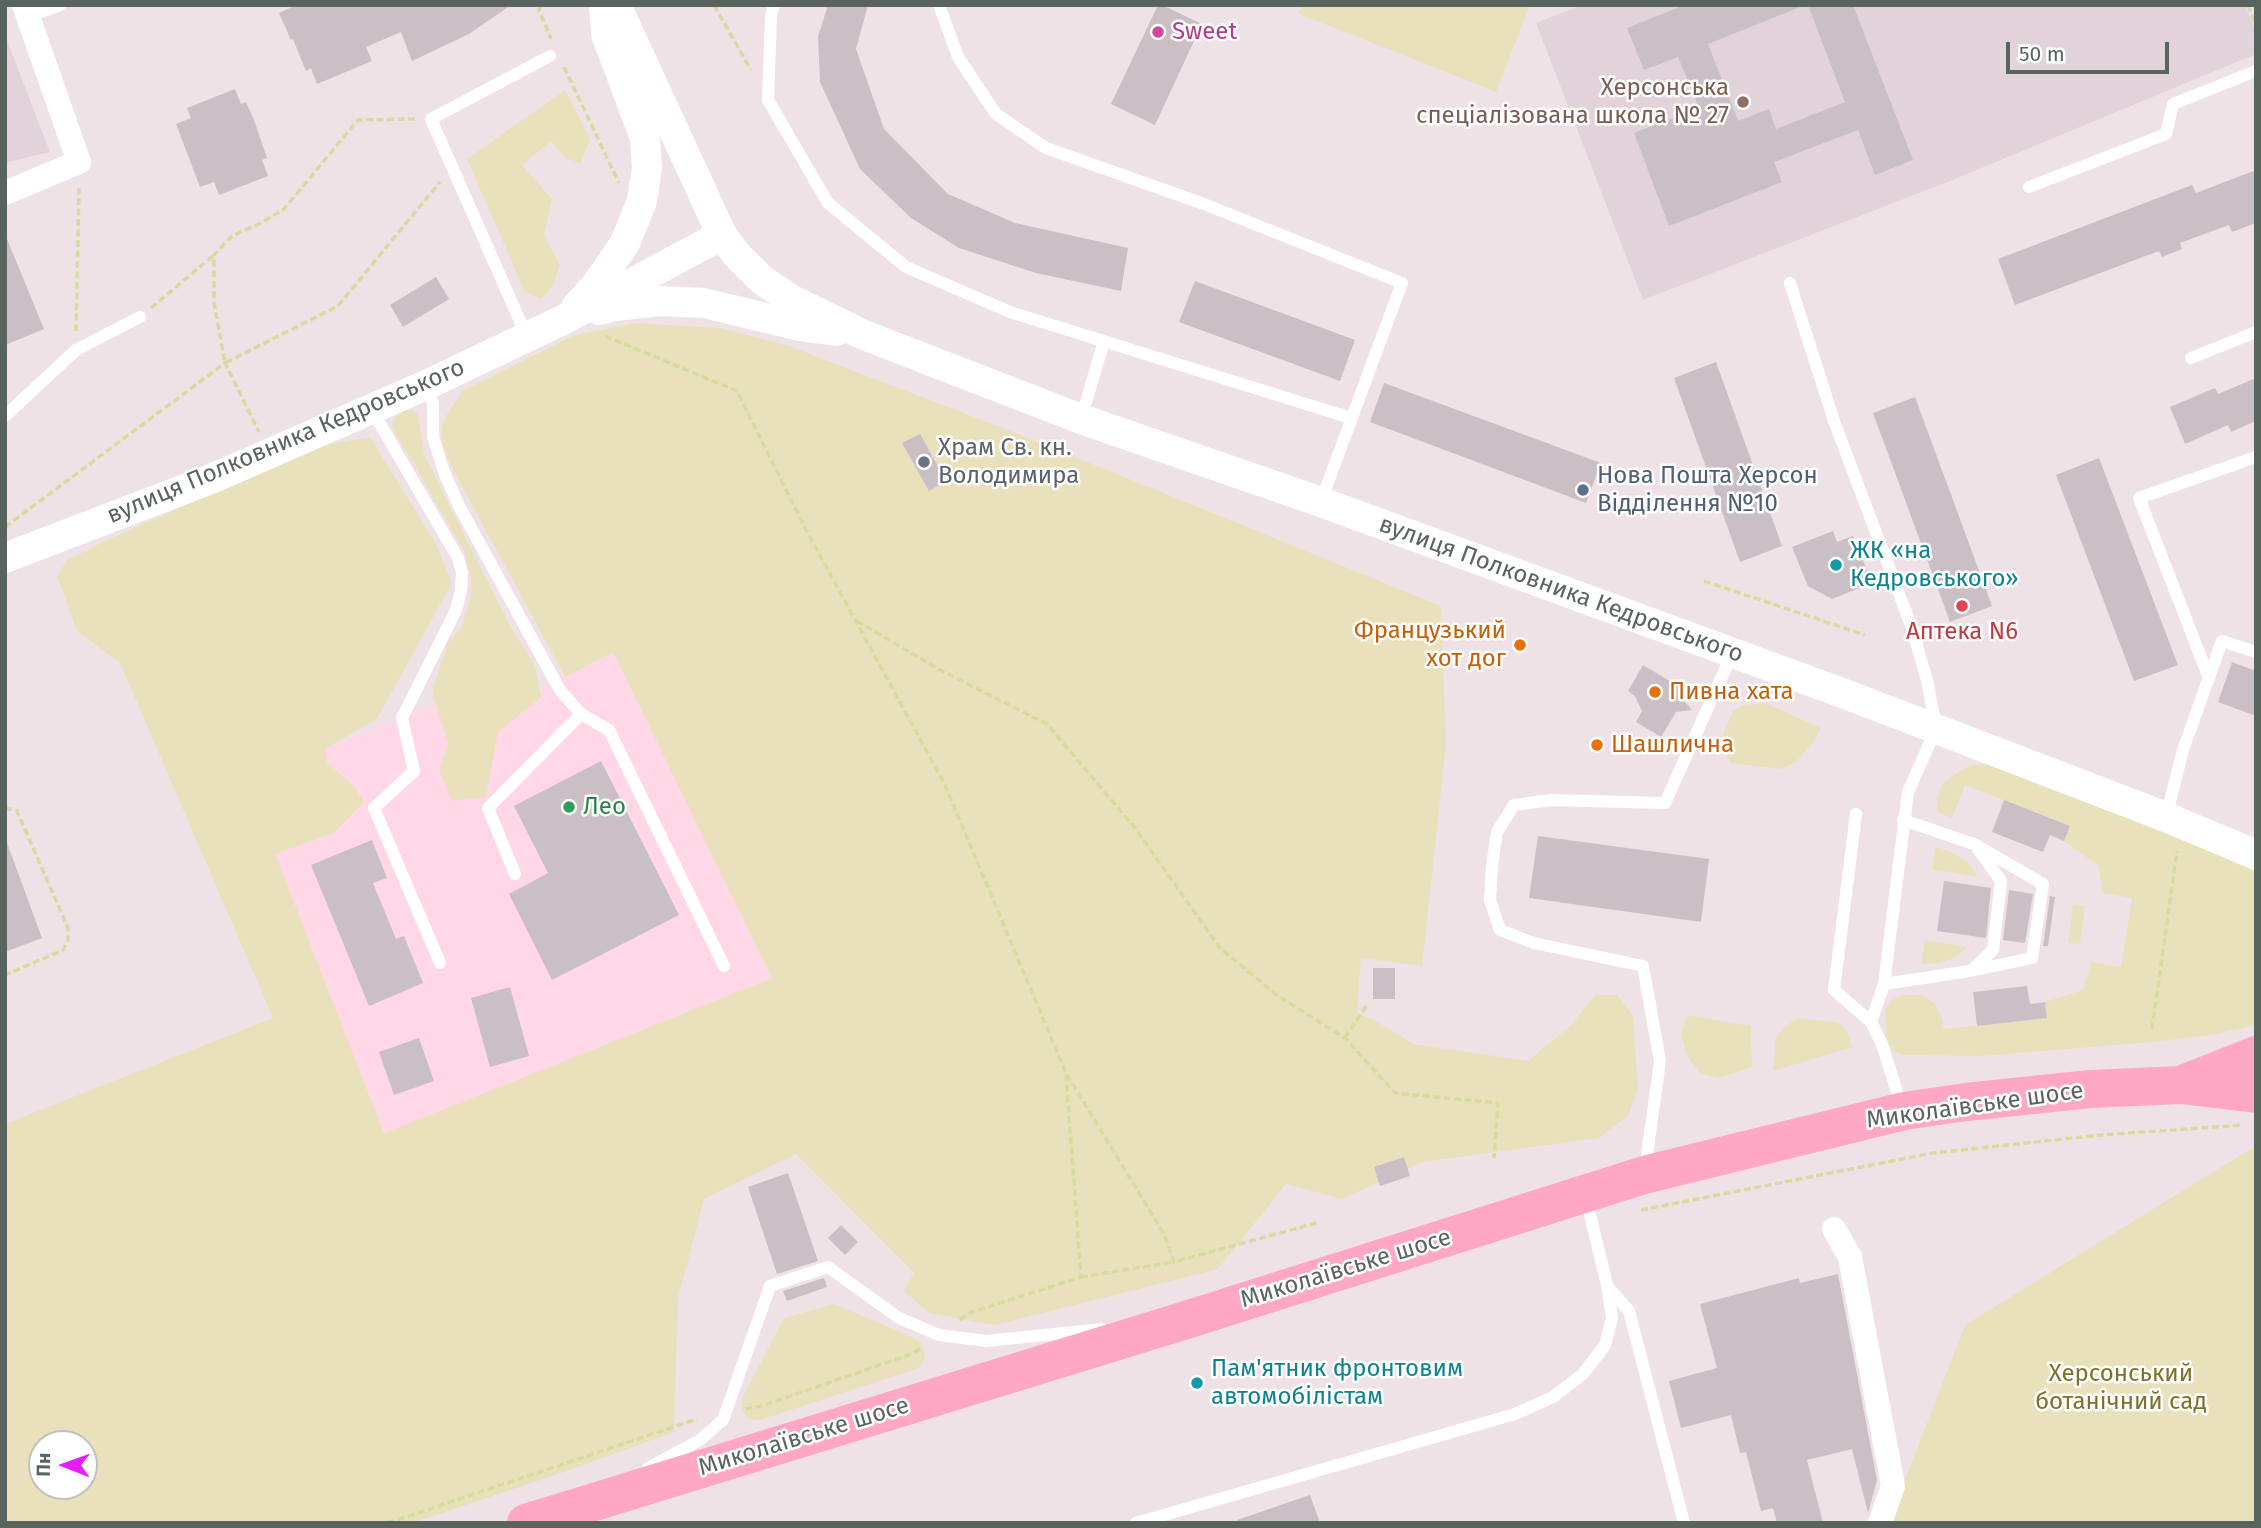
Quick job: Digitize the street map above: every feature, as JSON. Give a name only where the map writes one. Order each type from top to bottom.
[{"type":"main road","name":"Миколаївське шосе","points":[[526,1523],[1585,1194],[1642,1192],[1903,1111],[2090,1089],[2181,1084],[2256,1055]]},
{"type":"main road","name":"Миколаївське шосе","points":[[2181,1084],[2251,1109]]},
{"type":"street","name":"вулиця Полковника Кедровського","points":[[565,319],[597,284],[625,243],[642,201],[647,168],[645,138],[606,34],[604,5]]},
{"type":"street","points":[[616,5],[722,234]]},
{"type":"street","points":[[5,193],[79,162],[27,11]]},
{"type":"street","name":"вулиця Полковника Кедровського","points":[[9,546],[270,454],[424,386],[565,319],[722,234],[736,254],[762,280],[792,300],[864,335],[1081,419],[1321,502],[1936,729],[2166,817],[2256,855]]},
{"type":"street","name":"вулиця Полковника Кедровського","points":[[565,319],[614,306],[660,301],[704,303],[799,326],[864,335]]},
{"type":"street","points":[[1835,1229],[1850,1257],[1893,1486],[1880,1523]]},
{"type":"lane","points":[[27,11],[61,5]]},
{"type":"lane","points":[[774,5],[771,16],[768,100],[828,203],[906,267],[1010,312],[1351,418]]},
{"type":"lane","points":[[939,5],[958,57],[996,114],[1046,148],[1204,204],[1402,283],[1321,502]]},
{"type":"lane","points":[[527,337],[431,119],[553,54]]},
{"type":"lane","points":[[2029,187],[2166,134],[2173,104],[2256,71]]},
{"type":"lane","points":[[1790,283],[1834,421],[1912,628],[1928,684],[1936,729],[1908,792],[1884,984],[1871,1022]]},
{"type":"lane","points":[[5,416],[76,350],[140,317]]},
{"type":"lane","points":[[2190,358],[2256,332]]},
{"type":"lane","points":[[1081,419],[1104,341]]},
{"type":"lane","points":[[424,386],[433,403],[433,437],[443,472],[459,506],[560,690],[581,714],[608,730],[724,966]]},
{"type":"lane","points":[[372,409],[458,558],[462,573],[456,610],[402,718],[414,771],[373,808],[440,963]]},
{"type":"lane","points":[[2209,678],[2139,498],[2256,457]]},
{"type":"lane","points":[[2166,817],[2183,750],[2222,641],[2256,652]]},
{"type":"lane","points":[[1642,1192],[1660,1061],[1643,966],[1534,943],[1500,930],[1490,900],[1497,832],[1514,805],[1551,800],[1665,803],[1732,654]]},
{"type":"lane","points":[[515,874],[488,808],[581,714]]},
{"type":"lane","points":[[1856,814],[1833,990],[1871,1022],[1882,1044],[1903,1111]]},
{"type":"lane","points":[[1884,984],[2032,958],[2043,884],[1975,844],[1903,820]]},
{"type":"lane","points":[[1970,971],[1993,950],[2001,881],[1975,844]]},
{"type":"lane","points":[[1136,1523],[1515,1414],[1553,1397],[1583,1374],[1605,1345],[1612,1318],[1607,1285],[1585,1194]]},
{"type":"lane","points":[[581,1506],[700,1440],[723,1420],[770,1286],[828,1267],[899,1318],[939,1335],[985,1341],[1186,1320]]},
{"type":"lane","points":[[1607,1285],[1629,1311],[1684,1523]]},
{"type":"path","points":[[540,5],[539,10],[553,54],[620,185]]},
{"type":"path","points":[[715,5],[768,100]]},
{"type":"path","points":[[2248,5],[2256,24]]},
{"type":"path","points":[[140,317],[214,255],[232,236],[284,209],[358,120],[431,119]]},
{"type":"path","points":[[76,350],[79,162]]},
{"type":"path","points":[[9,546],[225,363],[338,306],[453,167]]},
{"type":"path","points":[[214,255],[214,302],[225,363],[270,454]]},
{"type":"path","points":[[565,319],[737,391],[804,526],[944,783],[1066,1073],[1164,1234],[1174,1262]]},
{"type":"path","points":[[1704,581],[1865,635]]},
{"type":"path","points":[[855,620],[940,670],[1047,724],[1135,828],[1220,948],[1278,996],[1345,1038],[1395,1093],[1498,1103],[1494,1158]]},
{"type":"path","points":[[5,808],[17,811],[68,928],[68,940],[63,950],[5,975]]},
{"type":"path","points":[[2152,1029],[2177,851]]},
{"type":"path","points":[[1345,1038],[1367,1006]]},
{"type":"path","points":[[1066,1073],[1081,1277]]},
{"type":"path","points":[[1642,1192],[1933,1153],[2101,1135],[2251,1109]]},
{"type":"path","points":[[388,1523],[707,1416],[762,1406],[914,1353],[969,1313],[1081,1277],[1174,1262],[1320,1222]]},
{"type":"shaded area","name":"Херсонська спеціалізована школа № 27","points":[[1582,5],[2245,5],[2256,32],[2256,54],[1950,181],[1643,300],[1536,23]]},
{"type":"shaded area","points":[[5,35],[50,152],[5,163]]},
{"type":"shaded area","points":[[613,652],[772,978],[384,1133],[275,854],[325,749],[435,704],[448,743],[484,719]]},
{"type":"green space","points":[[1302,5],[1530,5],[1496,92],[1299,14]]},
{"type":"green space","points":[[565,90],[590,139],[581,163],[565,158],[551,141],[522,165],[552,199],[544,235],[560,265],[553,286],[541,299],[525,292],[467,159]]},
{"type":"green space","points":[[635,323],[721,328],[789,346],[1021,435],[1441,606],[1446,745],[1422,966],[1361,958],[1357,1013],[1414,1044],[1528,1061],[1571,1025],[1595,995],[1617,995],[1633,1015],[1638,1089],[1628,1116],[1598,1138],[1423,1162],[1342,1199],[1286,1184],[1218,1269],[995,1325],[929,1313],[904,1291],[914,1273],[796,1154],[704,1199],[678,1299],[674,1432],[413,1523],[5,1523],[5,1124],[273,1018],[120,663],[77,631],[57,576],[67,560],[318,446],[370,437],[436,544],[452,583],[377,719],[325,749],[327,763],[354,786],[364,802],[334,833],[275,854],[384,1133],[772,978],[613,652],[565,677],[448,460],[442,441],[442,427],[462,391],[572,336]]},
{"type":"green space","points":[[411,410],[418,414],[424,454],[509,624],[535,666],[541,697],[498,732],[486,797],[452,801],[439,770],[448,743],[432,692],[448,642],[461,629],[471,596],[471,578],[465,553],[392,427],[395,417],[403,411]]},
{"type":"green space","points":[[1765,703],[1821,728],[1812,744],[1796,762],[1781,769],[1730,763],[1722,746],[1724,732],[1733,711],[1743,705]]},
{"type":"green space","points":[[1989,764],[2256,869],[2256,1025],[2211,1035],[2152,1042],[1982,1056],[1902,1055],[1894,1051],[1887,1041],[1885,1011],[1891,1001],[1901,995],[1922,995],[1934,1003],[1941,1015],[1944,1029],[2047,1018],[2045,1002],[2083,990],[2091,962],[2121,967],[2132,898],[2102,893],[2099,866],[2064,841],[2070,826],[1965,785],[1952,818],[1937,812],[1942,784],[1972,765]]},
{"type":"green space","points":[[1936,847],[1967,861],[1978,877],[1932,869]]},
{"type":"green space","points":[[2073,904],[2085,906],[2080,944],[2068,943]]},
{"type":"green space","points":[[1925,940],[1968,947],[1955,958],[1921,964]]},
{"type":"green space","points":[[1687,1015],[1751,1026],[1752,1067],[1719,1078],[1701,1074],[1687,1056],[1681,1034]]},
{"type":"green space","points":[[1798,1018],[1838,1023],[1846,1029],[1853,1047],[1773,1071],[1776,1037]]},
{"type":"green space","name":"Херсонський ботанічний сад","points":[[2256,1148],[2256,1523],[1888,1523],[1965,1325]]},
{"type":"green space","points":[[834,1304],[915,1338],[923,1346],[925,1359],[919,1368],[760,1420],[748,1419],[741,1410],[743,1396],[784,1318]]},
{"type":"building","points":[[297,5],[511,5],[469,34],[412,61],[401,32],[366,47],[372,61],[317,84],[311,68],[306,71],[279,13]]},
{"type":"building","points":[[828,5],[868,5],[856,49],[884,129],[948,194],[1015,223],[1128,248],[1121,291],[1036,273],[959,248],[911,218],[860,169],[820,82],[818,37]]},
{"type":"building","points":[[1158,5],[1202,24],[1155,125],[1111,104]]},
{"type":"building","points":[[1685,5],[1805,5],[1708,44],[1738,121],[1769,109],[1776,129],[1845,102],[1808,5],[1853,5],[1913,160],[1875,175],[1858,130],[1774,162],[1782,182],[1669,226],[1634,133],[1699,108],[1678,57],[1644,70],[1627,28]]},
{"type":"building","points":[[235,89],[241,104],[246,102],[254,120],[267,158],[262,160],[268,176],[219,195],[214,182],[200,187],[176,124],[191,118],[187,108]]},
{"type":"building","points":[[2256,170],[2256,223],[2232,232],[2229,225],[2180,243],[2182,249],[2162,257],[2159,251],[2015,305],[1998,259],[2192,185],[2196,193]]},
{"type":"building","points":[[5,234],[44,329],[5,345]]},
{"type":"building","points":[[436,277],[449,299],[403,327],[390,305]]},
{"type":"building","points":[[1195,281],[1355,340],[1340,381],[1179,322]]},
{"type":"building","points":[[1716,362],[1782,546],[1740,562],[1674,378]]},
{"type":"building","points":[[2256,378],[2256,421],[2231,432],[2228,425],[2185,444],[2170,407],[2215,388],[2218,394]]},
{"type":"building","points":[[1384,383],[1601,463],[1586,503],[1370,422]]},
{"type":"building","points":[[1915,397],[1992,606],[1950,622],[1873,413]]},
{"type":"building","name":"Храм Св. кн. Володимира","points":[[920,434],[946,481],[929,491],[902,443]]},
{"type":"building","points":[[2099,458],[2178,665],[2134,681],[2056,475]]},
{"type":"building","name":"ЖК «на Кедровського»","points":[[1833,531],[1837,542],[1853,536],[1872,583],[1832,599],[1808,586],[1792,547]]},
{"type":"building","points":[[2232,662],[2256,671],[2256,716],[2218,702]]},
{"type":"building","points":[[1643,665],[1678,686],[1679,695],[1692,710],[1676,712],[1661,737],[1636,722],[1642,711],[1635,696],[1628,691]]},
{"type":"building","points":[[601,761],[679,915],[552,980],[509,894],[548,873],[514,806]]},
{"type":"building","points":[[2004,800],[2070,826],[2064,841],[2050,835],[2043,852],[1992,832]]},
{"type":"building","points":[[1538,836],[1709,859],[1701,922],[1529,898]]},
{"type":"building","points":[[372,840],[387,878],[373,883],[396,939],[404,936],[423,983],[369,1006],[311,865]]},
{"type":"building","points":[[5,843],[42,938],[5,952]]},
{"type":"building","points":[[1944,881],[1991,888],[1986,938],[1937,931]]},
{"type":"building","points":[[2009,890],[2033,894],[2025,943],[2003,940]]},
{"type":"building","points":[[2050,896],[2055,897],[2048,946],[2043,946]]},
{"type":"building","points":[[1373,968],[1395,968],[1395,999],[1373,999]]},
{"type":"building","points":[[2027,986],[2030,1004],[2045,1002],[2047,1018],[1977,1026],[1973,992]]},
{"type":"building","points":[[510,987],[529,1056],[490,1067],[471,998]]},
{"type":"building","points":[[419,1038],[434,1081],[394,1095],[379,1052]]},
{"type":"building","points":[[1404,1157],[1410,1176],[1380,1186],[1374,1167]]},
{"type":"building","points":[[788,1173],[818,1261],[777,1274],[748,1187]]},
{"type":"building","points":[[841,1225],[858,1242],[845,1255],[828,1238]]},
{"type":"building","points":[[1838,1274],[1877,1480],[1868,1513],[1852,1449],[1807,1460],[1823,1523],[1777,1523],[1773,1508],[1761,1511],[1746,1452],[1740,1453],[1731,1415],[1681,1428],[1669,1381],[1717,1368],[1700,1304],[1799,1278],[1800,1283]]},
{"type":"building","points":[[824,1278],[827,1287],[787,1301],[783,1291]]},
{"type":"building","points":[[1310,1495],[1320,1523],[1237,1523],[1237,1520]]},
{"type":"place","name":"Sweet","points":[[1158,32]]},
{"type":"place","name":"Херсонська спеціалізована школа № 27","points":[[1743,102]]},
{"type":"place","name":"Храм Св. кн. Володимира","points":[[924,462]]},
{"type":"place","name":"Нова Пошта Херсон Відділення №10","points":[[1583,490]]},
{"type":"place","name":"ЖК «на Кедровського»","points":[[1836,565]]},
{"type":"place","name":"Аптека N6","points":[[1962,606]]},
{"type":"place","name":"Французький хот дог","points":[[1520,645]]},
{"type":"place","name":"Пивна хата","points":[[1655,692]]},
{"type":"place","name":"Шашлична","points":[[1597,745]]},
{"type":"place","name":"Лео","points":[[569,807]]},
{"type":"place","name":"Пам'ятник фронтовим автомобілістам","points":[[1197,1383]]}]
